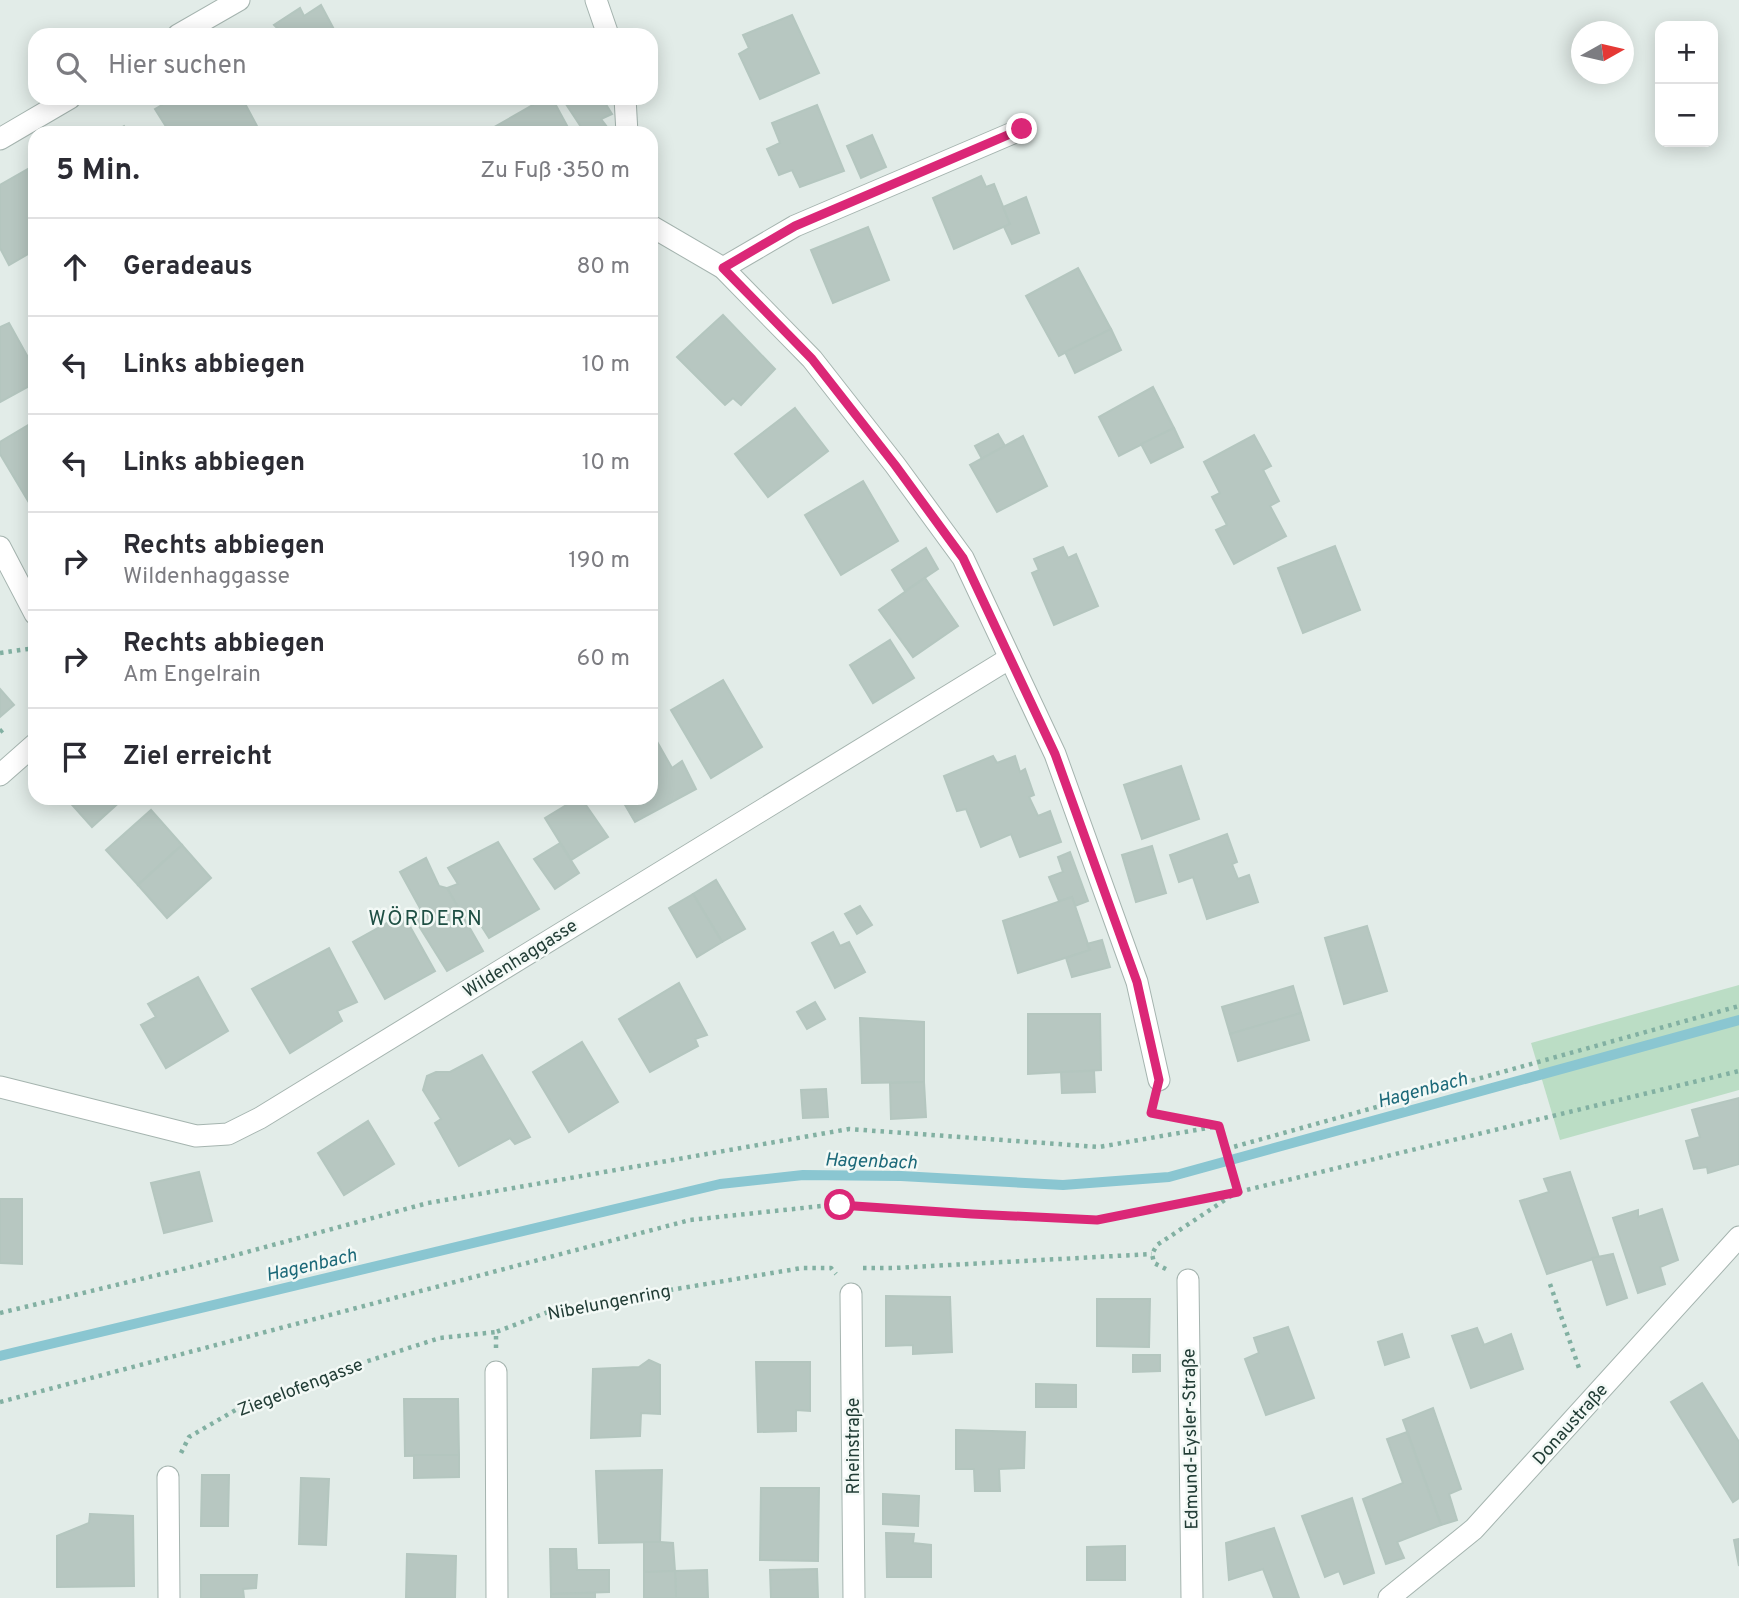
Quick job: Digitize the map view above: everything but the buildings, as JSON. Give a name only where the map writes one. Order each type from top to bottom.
[{"type":"street","points":[[190,28],[239,0]]},
{"type":"street","points":[[596,0],[606,28]]},
{"type":"street","points":[[0,139],[58,105]]},
{"type":"street","points":[[625,105],[627,126]]},
{"type":"street","points":[[723,268],[795,226],[1022,129]]},
{"type":"street","points":[[658,230],[723,268],[812,359],[963,558],[1055,754],[1137,982],[1159,1080]]},
{"type":"street","points":[[0,547],[28,601]]},
{"type":"street","name":"Wildenhaggasse","points":[[0,1087],[196,1136],[228,1134],[271,1111],[1010,658]]},
{"type":"street","points":[[0,775],[28,750]]},
{"type":"street","name":"Donaustraße","points":[[1389,1598],[1474,1529],[1739,1237]]},
{"type":"street","name":"Edmund-Eysler-Straße","points":[[1188,1280],[1192,1598]]},
{"type":"street","name":"Rheinstraße","points":[[851,1294],[854,1598]]},
{"type":"street","points":[[496,1372],[497,1598]]},
{"type":"street","points":[[168,1477],[169,1598]]},
{"type":"path","points":[[0,653],[28,649]]},
{"type":"path","points":[[0,732],[6,727]]},
{"type":"path","points":[[1226,1149],[1739,1006]]},
{"type":"path","points":[[0,1402],[690,1220],[840,1205],[1097,1220],[1238,1192],[1739,1071]]},
{"type":"path","points":[[1159,1080],[1151,1113],[1219,1126]]},
{"type":"path","points":[[1219,1126],[1238,1192]]},
{"type":"path","points":[[0,1313],[199,1265],[428,1203],[849,1129],[1099,1147],[1219,1126]]},
{"type":"path","points":[[1188,1280],[1154,1263],[1152,1254],[1157,1245],[1238,1192]]},
{"type":"path","points":[[894,1268],[1152,1254]]},
{"type":"path","name":"Nibelungenring","points":[[496,1332],[556,1309],[802,1268],[831,1268],[851,1294]]},
{"type":"path","points":[[1550,1284],[1591,1401]]},
{"type":"path","points":[[496,1332],[496,1372]]},
{"type":"path","name":"Ziegelofengasse","points":[[168,1477],[189,1437],[239,1408],[346,1368],[440,1338],[496,1332]]},
{"type":"green space","points":[[1739,985],[1739,1090],[1560,1140],[1531,1043]]},
{"type":"waterway","name":"Hagenbach","points":[[0,1356],[720,1184],[803,1175],[901,1176],[1063,1185],[1169,1177],[1739,1020]]},
{"type":"district","name":"WÖRDERN","points":[[426,918]]},
{"type":"route","points":[[840,1205],[1097,1220],[1238,1192],[1219,1126],[1151,1113],[1159,1080],[1137,982],[1055,754],[963,558],[812,359],[723,268],[795,226],[1022,129]]}]
